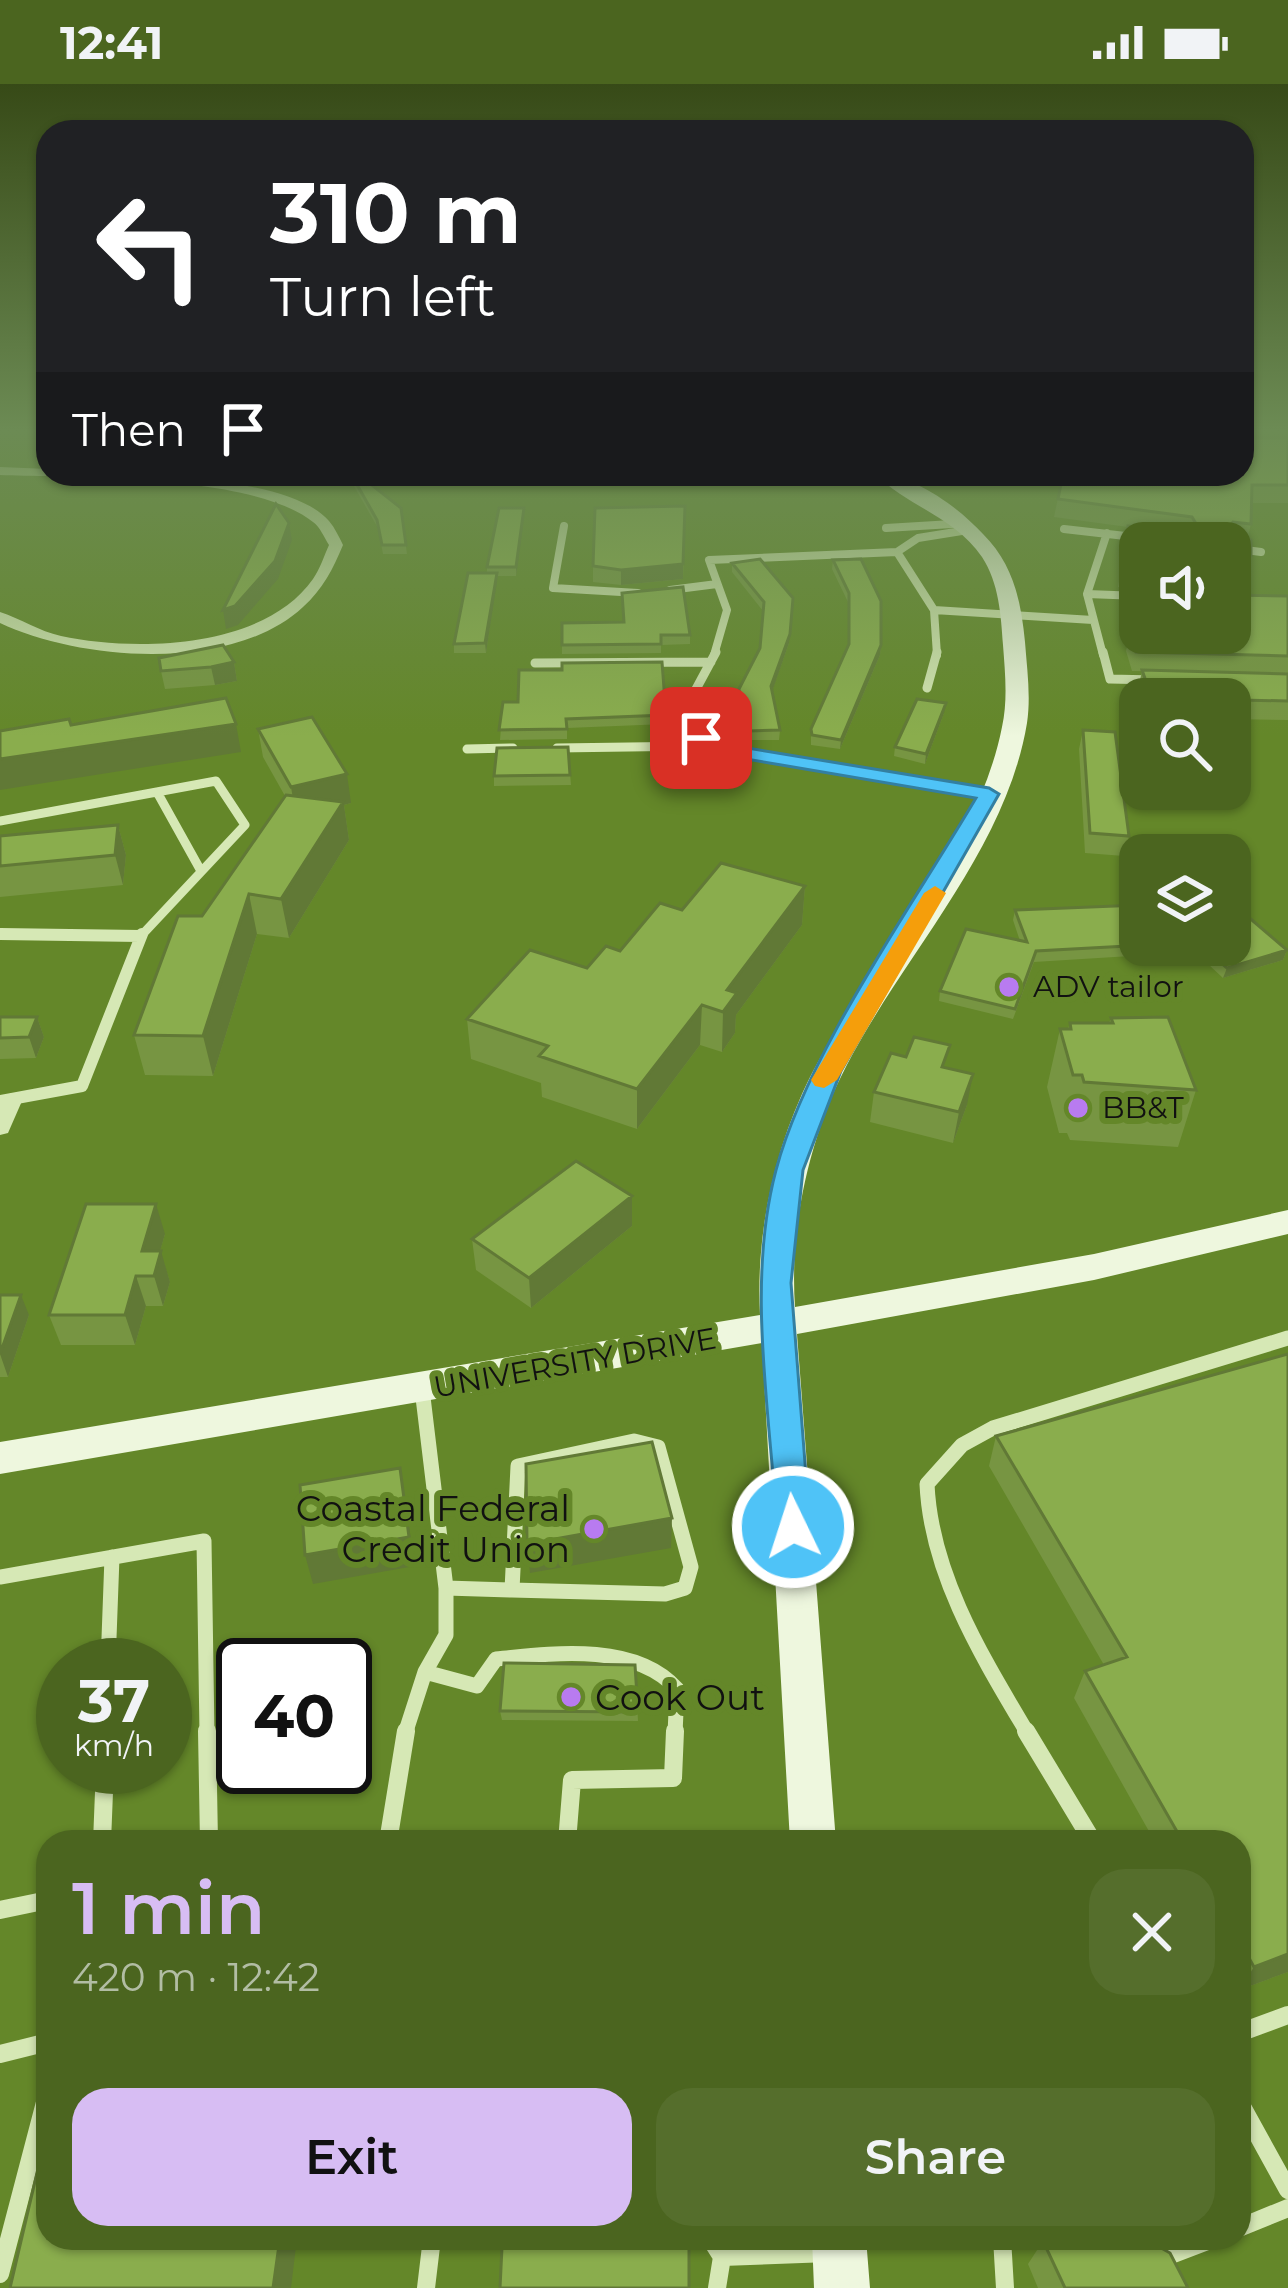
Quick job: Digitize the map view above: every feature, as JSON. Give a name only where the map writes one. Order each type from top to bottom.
[{"type":"street","points":[[0,617],[56,640],[95,647],[147,649],[218,638],[267,622],[316,593],[336,545],[331,531]]},
{"type":"street","points":[[812,1830],[779,1328],[781,1212],[807,1117],[836,1056],[989,794],[1013,733],[1012,617],[998,568],[968,531]]},
{"type":"street","points":[[0,1127],[5,1101]]},
{"type":"street","name":"UNIVERSITY DRIVE","points":[[0,1458],[779,1328],[845,1310],[1094,1267],[1288,1222]]},
{"type":"lane","points":[[563,531],[553,588],[608,595],[717,584]]},
{"type":"lane","points":[[700,746],[695,691],[722,640],[727,610],[709,560],[897,552],[918,538],[945,531]]},
{"type":"lane","points":[[1084,531],[1119,535]]},
{"type":"lane","points":[[1107,533],[1087,594],[1110,679],[1119,679]]},
{"type":"lane","points":[[1251,551],[1261,552]]},
{"type":"lane","points":[[897,552],[934,610],[938,664],[927,688]]},
{"type":"lane","points":[[1087,594],[1119,595]]},
{"type":"lane","points":[[934,610],[1094,620]]},
{"type":"lane","points":[[535,663],[711,662]]},
{"type":"lane","points":[[467,749],[700,746],[989,794]]},
{"type":"lane","points":[[0,821],[216,781],[245,825],[140,936],[82,1086],[5,1101]]},
{"type":"lane","points":[[157,792],[201,871]]},
{"type":"lane","points":[[0,934],[140,936]]},
{"type":"lane","points":[[1086,1830],[945,1575],[927,1527],[927,1484],[962,1445],[993,1428],[1288,1338]]},
{"type":"lane","points":[[390,1830],[401,1748],[425,1672],[446,1635],[446,1588],[422,1389]]},
{"type":"lane","points":[[446,1588],[512,1590],[665,1594],[685,1588],[691,1567],[658,1447],[634,1441],[518,1466],[512,1590]]},
{"type":"lane","points":[[0,1576],[204,1541],[209,1830]]},
{"type":"lane","points":[[109,1638],[112,1557]]},
{"type":"lane","points":[[425,1672],[477,1686],[486,1666],[511,1658],[636,1659],[657,1667],[677,1689],[673,1778],[572,1780],[568,1830]]},
{"type":"lane","points":[[102,1830],[104,1794]]},
{"type":"lane","points":[[0,1910],[36,1902]]},
{"type":"lane","points":[[1251,2029],[1288,2015]]},
{"type":"lane","points":[[0,2054],[36,2045]]},
{"type":"lane","points":[[1251,2123],[1288,2190]]},
{"type":"lane","points":[[0,2274],[36,2136]]},
{"type":"lane","points":[[1251,2223],[1288,2208]]},
{"type":"lane","points":[[426,2288],[431,2250]]},
{"type":"lane","points":[[716,2250],[717,2288]]},
{"type":"lane","points":[[747,2250],[840,2259]]},
{"type":"lane","points":[[1002,2250],[1004,2288]]},
{"type":"lane","points":[[1148,2263],[1183,2250]]},
{"type":"building","points":[[263,531],[286,531],[275,561],[235,606],[223,610]]},
{"type":"building","points":[[379,531],[404,531],[406,545],[382,545]]},
{"type":"building","points":[[494,531],[521,531],[516,567],[487,567]]},
{"type":"building","points":[[594,531],[684,531],[683,564],[621,570],[593,566]]},
{"type":"building","points":[[760,559],[793,598],[790,634],[771,686],[780,730],[748,731],[739,689],[760,648],[764,602],[732,563]]},
{"type":"building","points":[[861,559],[881,601],[881,645],[841,740],[812,735],[849,644],[849,593],[833,560]]},
{"type":"building","points":[[468,573],[497,573],[485,643],[454,644]]},
{"type":"building","points":[[683,587],[690,635],[661,635],[661,644],[562,645],[562,623],[624,622],[622,593]]},
{"type":"building","points":[[1251,595],[1288,596],[1288,656],[1212,654],[1251,654]]},
{"type":"building","points":[[223,645],[234,662],[161,671],[159,658]]},
{"type":"building","points":[[662,662],[666,715],[566,719],[567,729],[499,730],[503,702],[518,702],[519,670],[562,670],[562,663]]},
{"type":"building","points":[[1142,670],[1288,674],[1288,701],[1251,700],[1251,678],[1145,678]]},
{"type":"building","points":[[226,698],[236,724],[0,759],[0,731],[69,719],[71,725]]},
{"type":"building","points":[[917,699],[946,703],[926,754],[895,747]]},
{"type":"building","points":[[312,717],[347,774],[291,787],[258,729]]},
{"type":"building","points":[[1083,730],[1115,732],[1119,810],[1126,810],[1129,834],[1090,833]]},
{"type":"building","points":[[568,747],[570,775],[494,776],[497,748]]},
{"type":"building","points":[[286,795],[343,802],[281,899],[249,894],[203,1036],[134,1035],[178,916],[202,916]]},
{"type":"building","points":[[118,825],[115,855],[0,866],[0,836]]},
{"type":"building","points":[[721,863],[805,886],[727,990],[737,993],[723,1012],[702,1005],[637,1089],[539,1056],[548,1046],[467,1019],[530,950],[587,968],[606,946],[620,951],[660,903],[682,910]]},
{"type":"building","points":[[1119,906],[1119,946],[1036,951],[1015,1009],[940,991],[966,929],[1027,942],[1015,910]]},
{"type":"building","points":[[1251,919],[1287,950],[1251,961]]},
{"type":"building","points":[[0,1017],[37,1017],[29,1037],[0,1038]]},
{"type":"building","points":[[1168,1017],[1196,1090],[1084,1082],[1082,1075],[1073,1075],[1060,1029],[1071,1029],[1070,1023],[1113,1023],[1111,1018]]},
{"type":"building","points":[[914,1037],[950,1045],[942,1067],[973,1074],[959,1112],[874,1092],[891,1053],[906,1057]]},
{"type":"building","points":[[576,1161],[632,1196],[529,1278],[472,1239]]},
{"type":"building","points":[[86,1204],[156,1204],[142,1251],[161,1251],[154,1276],[136,1276],[125,1315],[49,1315]]},
{"type":"building","points":[[0,1295],[21,1295],[0,1354]]},
{"type":"building","points":[[1288,1354],[1288,1954],[1254,1967],[1251,1962],[1251,1830],[1176,1830],[1085,1671],[1127,1657],[996,1436]]},
{"type":"building","points":[[652,1442],[672,1518],[527,1544],[526,1464]]},
{"type":"building","points":[[400,1468],[409,1537],[305,1555],[300,1485]]},
{"type":"building","name":"Cook Out","points":[[504,1663],[635,1665],[638,1712],[500,1711]]},
{"type":"building","points":[[36,2177],[36,2250],[278,2250],[273,2288],[10,2288]]},
{"type":"building","points":[[502,2250],[689,2250],[689,2288],[500,2288]]},
{"type":"building","points":[[1047,2250],[1165,2250],[1188,2288],[1065,2288]]},
{"type":"slow traffic","points":[[824,1080],[935,893]]},
{"type":"place","name":"ADV tailor","points":[[1009,987]]},
{"type":"place","name":"BB&T","points":[[1078,1108]]},
{"type":"place","name":"Coastal Federal Credit Union","points":[[594,1529]]},
{"type":"place","name":"Cook Out","points":[[571,1697]]},
{"type":"route","points":[[701,738],[700,746],[989,794],[828,1071],[789,1170],[776,1283],[793,1527]]}]
